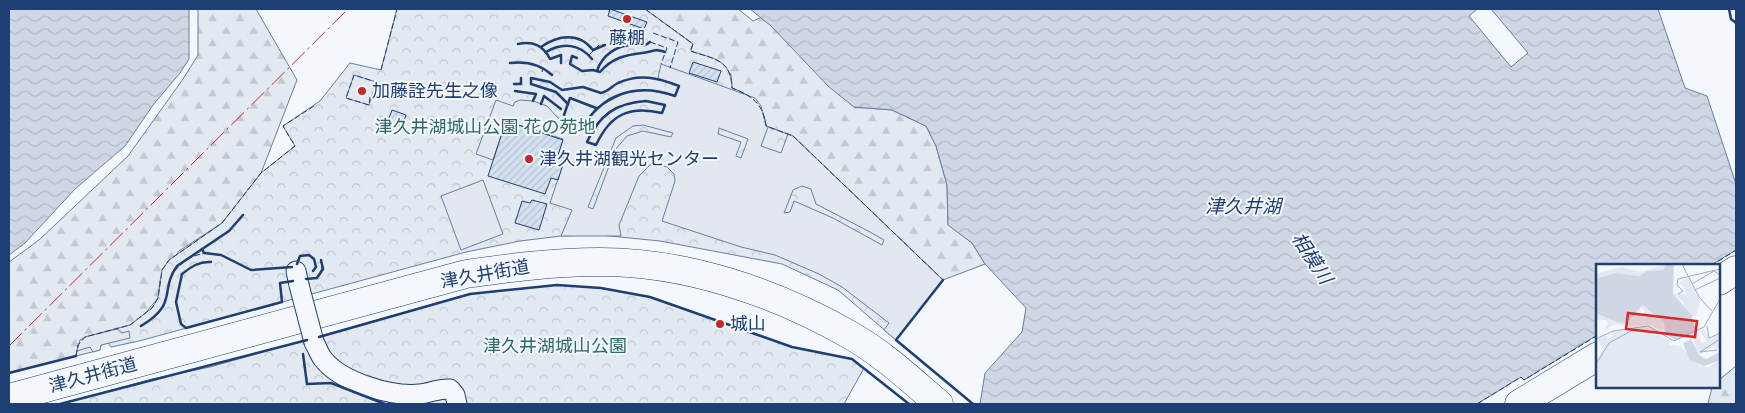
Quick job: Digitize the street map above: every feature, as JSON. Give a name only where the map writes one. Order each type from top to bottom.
[{"type":"highway","name":"津久井街道","points":[[9,398],[466,274],[540,264],[599,262],[655,266],[693,273],[739,285],[790,306],[850,335],[881,357],[939,404]]},
{"type":"highway","points":[[1720,280],[1736,270]]},
{"type":"highway","points":[[1519,404],[1596,357]]},
{"type":"street","points":[[298,278],[314,342],[323,360],[341,375],[363,385],[392,393],[419,394],[440,388],[450,390],[456,396],[457,404]]},
{"type":"green space","points":[[198,9],[256,9],[297,80],[261,173],[243,199],[222,223],[179,251],[160,280],[158,298],[143,316],[130,325],[117,329],[77,351],[76,356],[9,373],[9,262],[39,240],[128,156],[198,55]]},
{"type":"green space","name":"津久井湖城山公園 花の苑地","points":[[397,9],[645,9],[693,44],[691,51],[714,59],[725,66],[731,78],[732,88],[751,97],[755,101],[762,111],[766,126],[793,136],[943,280],[896,340],[838,290],[782,264],[660,241],[600,235],[561,236],[520,241],[466,252],[139,341],[111,347],[108,343],[101,345],[100,350],[76,356],[78,345],[85,337],[130,325],[152,308],[158,298],[162,270],[169,260],[222,223],[261,173],[295,146],[283,126],[320,101],[350,63],[381,70]]},
{"type":"green space","points":[[645,9],[738,9],[753,21],[762,17],[854,107],[892,110],[926,126],[936,146],[947,185],[948,224],[972,243],[985,264],[943,280],[793,136],[766,126],[765,119],[759,108],[744,94],[732,88],[731,74],[718,61],[690,51],[693,44]]},
{"type":"green space","name":"津久井湖城山公園","points":[[557,285],[601,288],[650,297],[792,347],[852,359],[864,368],[844,404],[61,404],[152,379],[210,367],[470,294]]},
{"type":"green space","points":[[1736,366],[1736,404],[1708,404],[1712,388],[1720,388],[1720,379]]},
{"type":"shaded area","points":[[661,64],[755,98],[761,106],[766,126],[768,127],[761,146],[781,153],[788,134],[793,136],[943,280],[896,340],[884,330],[889,323],[842,287],[819,274],[775,255],[741,247],[662,221],[675,181],[674,174],[667,167],[656,164],[650,165],[639,176],[619,225],[621,236],[561,236],[572,210],[550,203],[565,158],[558,155],[563,139],[506,121],[493,160],[476,154],[496,100],[513,106],[515,102],[520,100],[533,101],[547,106],[558,118],[582,127],[596,108],[625,93],[649,90],[675,96],[679,86],[658,78]],"holes":[[[646,101],[665,105],[662,113],[639,110],[624,114],[611,121],[596,145],[587,142],[593,129],[607,113],[619,106]],[[643,125],[673,133],[671,137],[643,131],[627,136],[615,150],[593,209],[588,207],[616,138],[633,126]],[[719,128],[748,139],[741,158],[736,156],[741,142],[718,134]],[[802,186],[811,189],[816,204],[884,240],[882,245],[833,218],[794,201],[790,212],[784,213],[793,190]]]},
{"type":"shaded area","points":[[354,75],[376,82],[369,105],[346,98]]},
{"type":"shaded area","points":[[483,180],[503,234],[461,250],[441,196]]},
{"type":"shaded area","points":[[117,329],[122,333],[129,331],[130,338],[101,345],[100,350],[93,352],[90,347],[77,351],[80,340],[85,337]]},
{"type":"water","points":[[9,9],[189,9],[189,59],[180,73],[153,105],[125,146],[75,189],[25,243],[9,255]]},
{"type":"water","name":"津久井湖","points":[[750,9],[1658,9],[1685,88],[1707,96],[1736,184],[1736,250],[1713,264],[1596,264],[1596,336],[1524,380],[1521,377],[1477,404],[980,404],[985,373],[1022,332],[1026,308],[985,264],[972,243],[948,225],[947,185],[936,146],[926,126],[892,110],[854,107],[829,87],[771,26]]},
{"type":"pier","points":[[1477,9],[1491,9],[1528,53],[1511,67],[1469,16]]},
{"type":"building","name":"藤棚","points":[[610,9],[647,22],[644,29],[608,16]]},
{"type":"building","points":[[693,62],[721,71],[717,82],[689,73]]},
{"type":"building","points":[[392,110],[406,115],[402,127],[388,121]]},
{"type":"building","name":"津久井湖観光センター","points":[[506,121],[563,140],[558,155],[565,158],[558,180],[551,178],[545,194],[488,176]]},
{"type":"building","name":"津久井湖観光センター","points":[[532,200],[547,204],[539,230],[515,223],[522,201],[530,203]]},
{"type":"fence","points":[[381,70],[397,9]]},
{"type":"fence","points":[[645,9],[693,44],[690,51],[714,59],[725,66],[731,78],[732,88],[751,97],[755,101],[762,111],[766,126],[793,136],[943,280]]},
{"type":"fence","points":[[653,33],[678,42],[670,68]]},
{"type":"fence","points":[[650,42],[667,48],[661,64]]},
{"type":"fence","points":[[589,55],[599,45],[605,45]]},
{"type":"fence","points":[[586,52],[592,59]]},
{"type":"fence","points":[[542,72],[543,68],[552,75]]},
{"type":"fence","points":[[370,97],[369,105],[346,98],[354,75],[376,82],[373,89]]},
{"type":"fence","points":[[531,84],[556,92],[568,104]]},
{"type":"fence","points":[[76,356],[78,345],[85,337],[130,325],[152,308],[158,298],[162,270],[169,260],[222,223],[261,173],[295,146],[283,126],[314,106]]},
{"type":"fence","points":[[1714,264],[1736,250]]},
{"type":"fence","points":[[141,326],[158,314],[164,306],[172,273],[188,258],[204,253],[221,255],[251,270],[292,267]]},
{"type":"fence","points":[[297,264],[300,256],[309,255],[314,259],[316,267],[313,271]]},
{"type":"fence","points":[[306,279],[316,278],[322,269],[321,260]]},
{"type":"fence","points":[[1477,404],[1521,377],[1524,380],[1596,336]]},
{"type":"wall","points":[[1729,9],[1731,19],[1736,23]]},
{"type":"wall","points":[[541,47],[554,40],[568,37],[581,40],[593,50],[605,45]]},
{"type":"wall","points":[[597,71],[607,55],[617,49],[629,45],[643,46],[650,42]]},
{"type":"wall","points":[[518,44],[528,43],[537,45],[544,50],[550,59],[561,55],[561,63]]},
{"type":"wall","points":[[546,52],[559,47],[571,46],[582,50],[592,59]]},
{"type":"wall","points":[[577,58],[572,56],[570,64],[582,71],[593,70],[600,72],[609,63],[624,56],[656,50],[665,52]]},
{"type":"wall","points":[[510,63],[522,62],[532,64],[543,68],[552,75]]},
{"type":"wall","points":[[568,104],[556,92],[531,84],[531,78],[550,82],[562,90],[583,87],[601,93],[618,83],[641,77],[656,79],[679,86],[675,96],[647,90],[621,94],[599,108],[581,130]]},
{"type":"wall","points":[[514,84],[521,84],[521,78]]},
{"type":"wall","points":[[515,91],[536,94],[533,101]]},
{"type":"wall","points":[[541,104],[544,96],[561,109]]},
{"type":"wall","points":[[564,115],[570,98],[596,108]]},
{"type":"wall","points":[[646,101],[665,105],[662,113],[640,110],[622,115],[608,126],[596,145],[587,142],[597,124],[610,112],[626,104],[646,101]]},
{"type":"wall","points":[[141,326],[153,318],[164,304],[169,283],[177,266],[229,231],[243,215]]},
{"type":"wall","points":[[202,249],[204,253],[221,255],[251,270],[292,267]]},
{"type":"wall","points":[[297,264],[300,256],[309,255],[314,259],[316,267],[313,271]]},
{"type":"wall","points":[[306,279],[317,278],[323,269],[321,260]]},
{"type":"wall","points":[[211,262],[199,264],[182,274],[176,302],[181,324],[186,328],[282,302],[280,283],[293,281]]},
{"type":"wall","points":[[943,280],[896,340],[973,404]]},
{"type":"wall","points":[[319,337],[470,294],[557,285],[601,288],[650,297],[792,347],[852,359],[909,404]]},
{"type":"wall","points":[[60,404],[307,340]]},
{"type":"wall","points":[[303,354],[307,384],[331,383],[385,404]]},
{"type":"wall","points":[[9,373],[76,356]]},
{"type":"power","points":[[9,346],[348,9]]},
{"type":"place","name":"藤棚","points":[[627,19]]},
{"type":"place","name":"加藤詮先生之像","points":[[362,91]]},
{"type":"place","name":"津久井湖観光センター","points":[[529,159]]},
{"type":"place","name":"城山","points":[[720,324]]},
{"type":"water label","name":"相模川","points":[[1312,258]]}]
